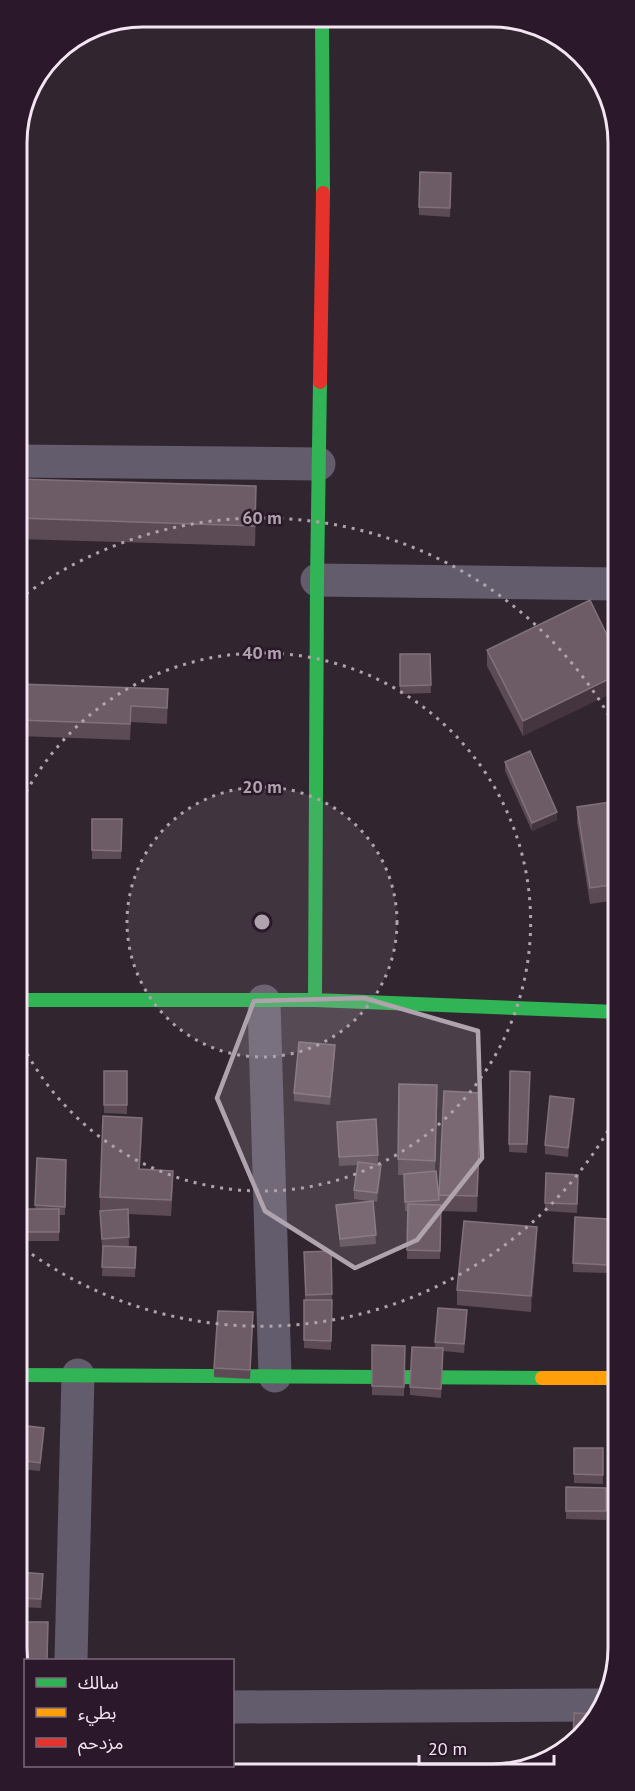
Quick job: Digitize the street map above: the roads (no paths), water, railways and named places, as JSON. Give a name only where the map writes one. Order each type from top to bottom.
[{"type":"street","points":[[315,1000],[317,580],[323,209],[322,27]]},
{"type":"street","points":[[27,462],[319,464]]},
{"type":"street","points":[[317,580],[608,584]]},
{"type":"street","points":[[27,1000],[315,1000],[608,1012]]},
{"type":"street","points":[[264,1001],[275,1376]]},
{"type":"street","points":[[27,1375],[608,1378]]},
{"type":"street","points":[[71,1659],[78,1375]]},
{"type":"street","points":[[234,1707],[592,1705]]}]
